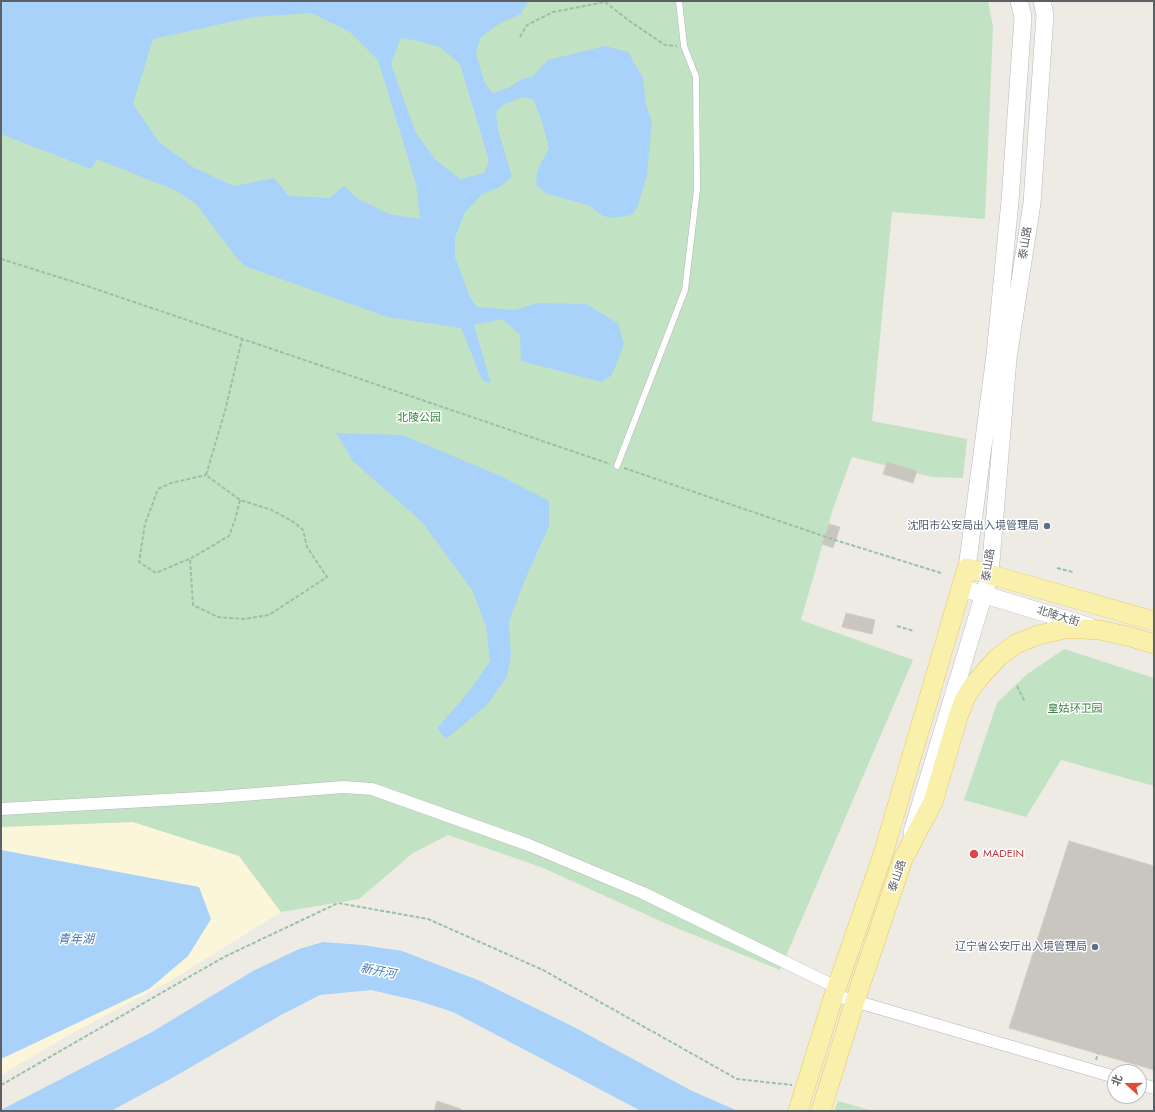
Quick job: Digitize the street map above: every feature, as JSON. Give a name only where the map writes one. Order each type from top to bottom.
[{"type":"main road","name":"泰山路","points":[[801,1100],[835,991],[883,854],[967,568],[995,355],[1010,201],[1023,18],[1019,1]]},
{"type":"main road","name":"泰山路","points":[[821,1109],[855,1001],[903,859],[990,574],[1008,358],[1032,203],[1045,15],[1042,1]]},
{"type":"main road","name":"北陵大街","points":[[967,568],[1154,621]]},
{"type":"main road","name":"北陵大街","points":[[962,588],[1100,630],[1154,644]]},
{"type":"main road","points":[[903,859],[933,802],[965,698],[986,669],[998,657],[1016,644],[1038,635],[1065,629],[1100,630]]},
{"type":"street","points":[[1,809],[218,797],[342,787],[372,789],[529,845],[628,887],[855,1001],[1107,1075]]},
{"type":"lane","points":[[617,466],[685,290],[697,189],[696,78],[684,46],[679,1]]},
{"type":"path","points":[[520,37],[527,26],[553,12],[605,2],[665,46],[684,46]]},
{"type":"path","points":[[1,259],[242,338],[835,540],[941,573]]},
{"type":"path","points":[[206,475],[225,411],[242,338]]},
{"type":"path","points":[[192,558],[190,559],[193,605],[218,617],[244,619],[270,615],[327,577],[307,547],[303,530],[295,523],[272,510],[240,500],[206,475],[171,483],[158,489],[145,524],[139,562],[156,574],[192,558],[229,536],[240,500]]},
{"type":"path","points":[[1057,568],[1073,572]]},
{"type":"path","points":[[896,626],[914,631]]},
{"type":"path","points":[[1017,686],[1025,702]]},
{"type":"path","points":[[1,1085],[224,957],[338,903],[428,919],[543,970],[737,1079],[801,1100]]},
{"type":"shaded area","name":"青年湖","points":[[133,822],[239,856],[281,912],[172,980],[69,1035],[1,1075],[1,827]]},
{"type":"green space","name":"北陵公园","points":[[1,1],[988,1],[993,27],[985,219],[892,212],[872,421],[967,439],[963,478],[932,477],[852,457],[832,512],[801,620],[913,660],[780,970],[667,924],[541,867],[448,835],[413,853],[359,899],[281,912],[239,856],[133,822],[1,827]]},
{"type":"green space","name":"皇姑环卫园","points":[[1064,649],[1154,678],[1154,786],[1061,760],[1026,817],[964,800],[997,703],[1026,675]]},
{"type":"green space","points":[[838,1101],[873,1111],[834,1111]]},
{"type":"water","points":[[1,1],[528,1],[521,14],[500,23],[481,37],[476,53],[484,81],[492,93],[508,88],[520,80],[533,76],[548,60],[605,46],[628,52],[643,78],[646,104],[652,122],[647,175],[638,206],[632,215],[613,218],[603,216],[588,205],[547,194],[536,185],[537,171],[549,148],[534,100],[522,97],[503,105],[496,112],[498,130],[512,176],[501,186],[481,195],[464,214],[455,238],[455,257],[470,297],[477,307],[515,310],[537,303],[586,304],[618,323],[624,344],[612,375],[602,382],[521,361],[520,335],[502,319],[474,325],[491,383],[482,380],[461,328],[387,317],[245,266],[236,257],[196,204],[177,191],[97,159],[91,169],[1,134]],"holes":[[[311,13],[350,32],[378,60],[416,184],[420,219],[389,214],[358,199],[344,186],[330,198],[289,196],[274,178],[234,186],[193,167],[159,142],[133,104],[153,39],[253,17]],[[401,38],[440,47],[460,64],[489,161],[484,173],[460,179],[435,159],[416,133],[391,64]]]},
{"type":"water","points":[[336,433],[402,435],[501,476],[549,501],[549,526],[527,575],[509,621],[511,655],[507,677],[487,705],[446,739],[437,728],[468,693],[490,661],[486,626],[472,590],[422,522],[353,461]]},
{"type":"water","name":"青年湖","points":[[1,850],[199,887],[211,919],[188,956],[149,989],[1,1059]]},
{"type":"water","name":"新开河","points":[[323,942],[362,945],[402,951],[478,980],[572,1026],[692,1091],[738,1111],[641,1111],[453,1012],[419,1001],[371,990],[320,995],[281,1015],[172,1078],[111,1111],[1,1111],[152,1032],[253,971],[299,949]]},
{"type":"building","points":[[887,462],[917,471],[913,483],[883,474]]},
{"type":"building","points":[[829,524],[840,527],[833,548],[822,544]]},
{"type":"building","points":[[846,613],[875,620],[872,634],[842,627]]},
{"type":"building","name":"辽宁省公安厅出入境管理局","points":[[1069,841],[1154,866],[1154,1070],[1147,1068],[1147,1064],[1133,1064],[1009,1028]]},
{"type":"building","points":[[437,1101],[461,1109],[461,1111],[434,1111]]},
{"type":"place","name":"沈阳市公安局出入境管理局","points":[[1047,526]]},
{"type":"place","name":"MADEIN","points":[[974,854]]},
{"type":"place","name":"辽宁省公安厅出入境管理局","points":[[1095,947]]}]
